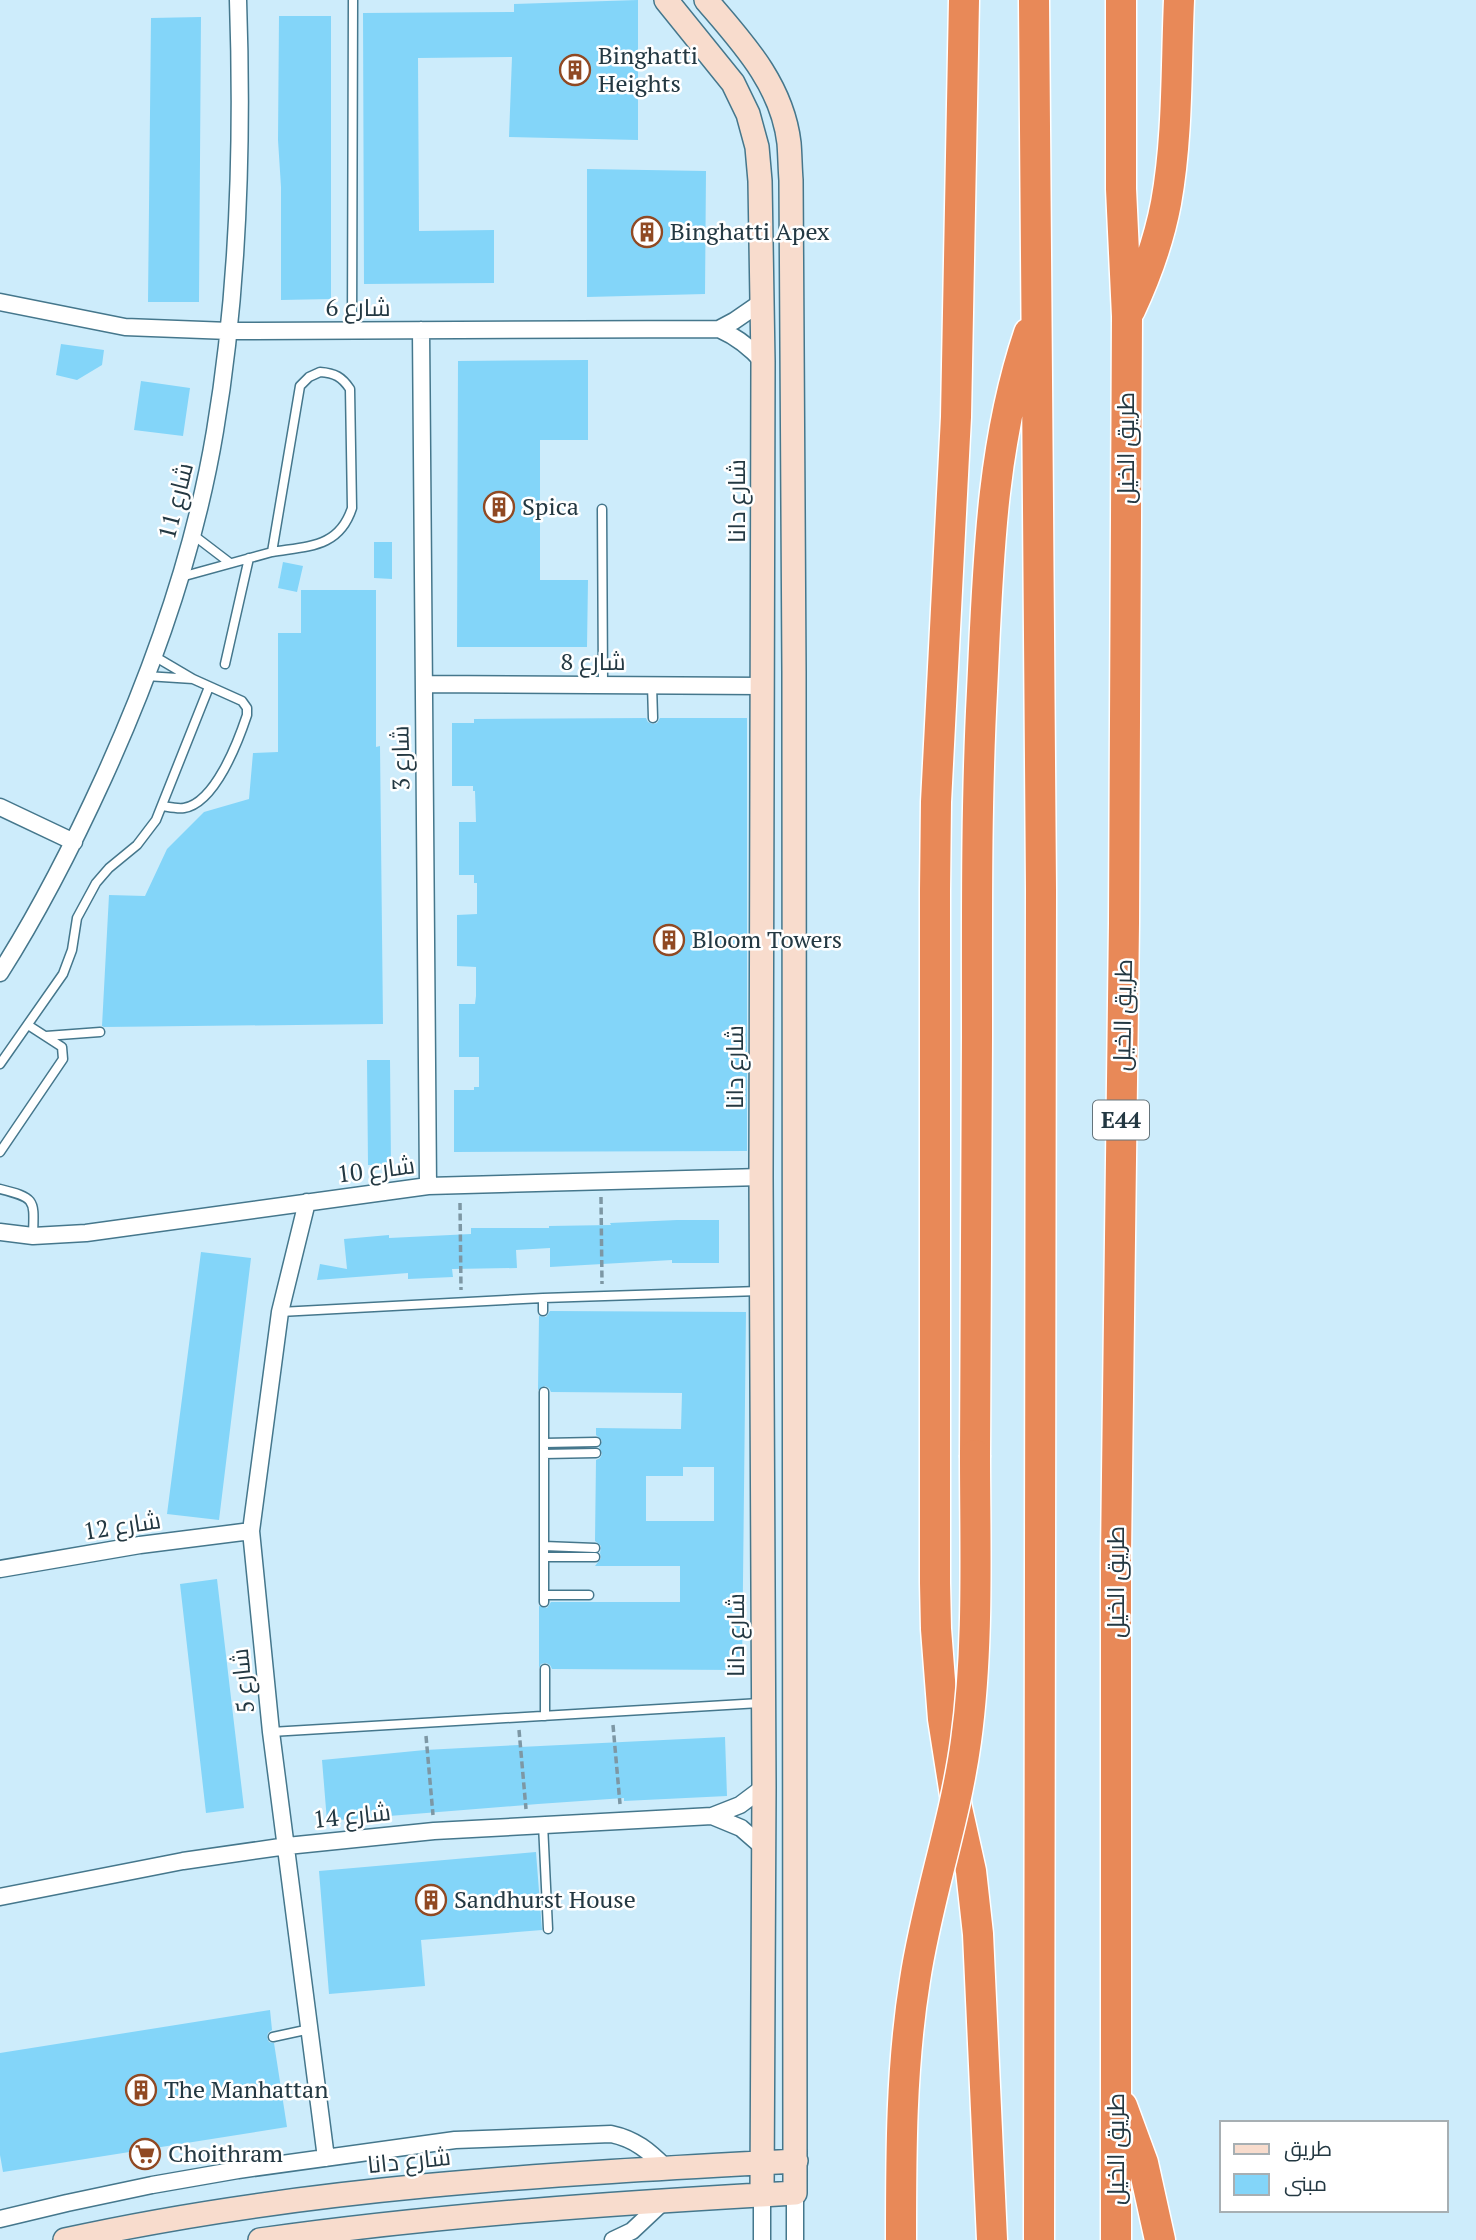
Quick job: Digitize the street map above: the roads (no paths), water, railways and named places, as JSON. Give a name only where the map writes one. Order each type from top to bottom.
[{"type":"highway","points":[[964,0],[955,429],[934,890],[935,1583],[943,1719],[977,1912],[992,2240]]},
{"type":"highway","points":[[1034,0],[1041,889],[1039,2240]]},
{"type":"highway","name":"طريق الخيل","points":[[1116,2240],[1116,1582],[1124,923],[1127,316],[1121,189],[1121,0]]},
{"type":"highway","points":[[1127,316],[1150,262],[1165,205],[1173,146],[1179,0]]},
{"type":"highway","points":[[901,2240],[901,2117],[908,2024],[923,1933],[958,1793],[972,1690],[975,1639],[975,877],[982,683],[992,522],[1000,446],[1011,393],[1037,309]]},
{"type":"highway","points":[[1116,2090],[1143,2163],[1160,2240]]},
{"type":"street","name":"شارع 11","points":[[0,973],[46,896],[74,842],[130,718],[181,577],[192,534],[215,431],[229,331],[239,155],[239,0]]},
{"type":"street","name":"شارع دانا","points":[[666,0],[733,83],[748,114],[757,147],[760,181],[763,301],[762,2195]]},
{"type":"street","points":[[706,0],[761,66],[778,102],[789,141],[794,671],[795,2240]]},
{"type":"street","points":[[719,329],[763,301]]},
{"type":"street","name":"شارع 6","points":[[0,302],[125,327],[229,331],[719,329]]},
{"type":"street","points":[[719,329],[751,348],[763,362]]},
{"type":"street","name":"شارع 3","points":[[421,330],[428,1186]]},
{"type":"street","points":[[794,671],[791,665],[779,659],[772,660],[766,664],[763,684],[772,704],[778,706],[790,701],[794,695]]},
{"type":"street","name":"شارع 8","points":[[424,684],[763,684]]},
{"type":"street","points":[[0,807],[74,842]]},
{"type":"street","points":[[794,1170],[792,1162],[786,1157],[771,1155],[765,1160],[761,1179],[765,1201],[770,1205],[785,1205],[794,1193]]},
{"type":"street","name":"شارع 10","points":[[0,1232],[33,1236],[86,1233],[428,1186],[761,1179]]},
{"type":"street","name":"شارع 5","points":[[307,1202],[280,1312],[251,1531],[271,1732],[326,2158]]},
{"type":"street","name":"شارع 12","points":[[0,1569],[140,1545],[251,1531]]},
{"type":"street","name":"شارع 14","points":[[0,1897],[183,1861],[287,1846],[434,1831],[712,1816],[740,1805],[764,1787]]},
{"type":"street","name":"شارع 14","points":[[712,1816],[741,1828],[764,1848]]},
{"type":"street","points":[[0,2219],[152,2185],[455,2140],[611,2134],[641,2145],[666,2168]]},
{"type":"street","name":"شارع دانا","points":[[65,2240],[167,2220],[422,2185],[796,2161]]},
{"type":"street","points":[[260,2240],[430,2219],[666,2200],[795,2193]]},
{"type":"street","points":[[762,2195],[762,2240]]},
{"type":"street","points":[[613,2240],[632,2231],[666,2200]]},
{"type":"lane","points":[[352,331],[353,0]]},
{"type":"lane","points":[[181,577],[272,552],[325,542],[338,534],[348,523],[352,508],[352,402],[350,389],[344,379],[333,373],[320,372],[309,377],[300,386],[272,552]]},
{"type":"lane","points":[[602,509],[603,685]]},
{"type":"lane","points":[[192,534],[230,563]]},
{"type":"lane","points":[[225,664],[249,558]]},
{"type":"lane","points":[[154,656],[193,679],[242,701],[247,708],[241,733],[224,771],[199,801],[184,808],[162,806]]},
{"type":"lane","points":[[146,677],[193,679]]},
{"type":"lane","points":[[652,685],[653,718]]},
{"type":"lane","points":[[0,1064],[63,974],[85,900],[109,868],[148,833],[162,806],[209,687]]},
{"type":"lane","points":[[0,1152],[63,1059],[62,1047],[28,1024]]},
{"type":"lane","points":[[46,1036],[100,1032]]},
{"type":"lane","points":[[0,1189],[30,1199],[34,1210],[33,1236]]},
{"type":"lane","points":[[280,1312],[543,1298],[762,1291]]},
{"type":"lane","points":[[543,1298],[543,1311]]},
{"type":"lane","points":[[544,1392],[545,1598],[589,1595]]},
{"type":"lane","points":[[544,1443],[596,1443]]},
{"type":"lane","points":[[544,1454],[596,1453]]},
{"type":"lane","points":[[544,1546],[595,1548]]},
{"type":"lane","points":[[544,1557],[595,1558]]},
{"type":"lane","points":[[545,1670],[545,1716]]},
{"type":"lane","points":[[271,1732],[763,1703]]},
{"type":"lane","points":[[535,1825],[548,1929]]},
{"type":"lane","points":[[274,2037],[310,2029]]},
{"type":"place","name":"Binghatti Heights","points":[[575,70]]},
{"type":"place","name":"Binghatti Apex","points":[[647,232]]},
{"type":"place","name":"Spica","points":[[499,507]]},
{"type":"place","name":"Bloom Towers","points":[[669,940]]},
{"type":"place","name":"Sandhurst House","points":[[431,1900]]},
{"type":"place","name":"The Manhattan","points":[[141,2090]]},
{"type":"place","name":"Choithram","points":[[145,2154]]}]
